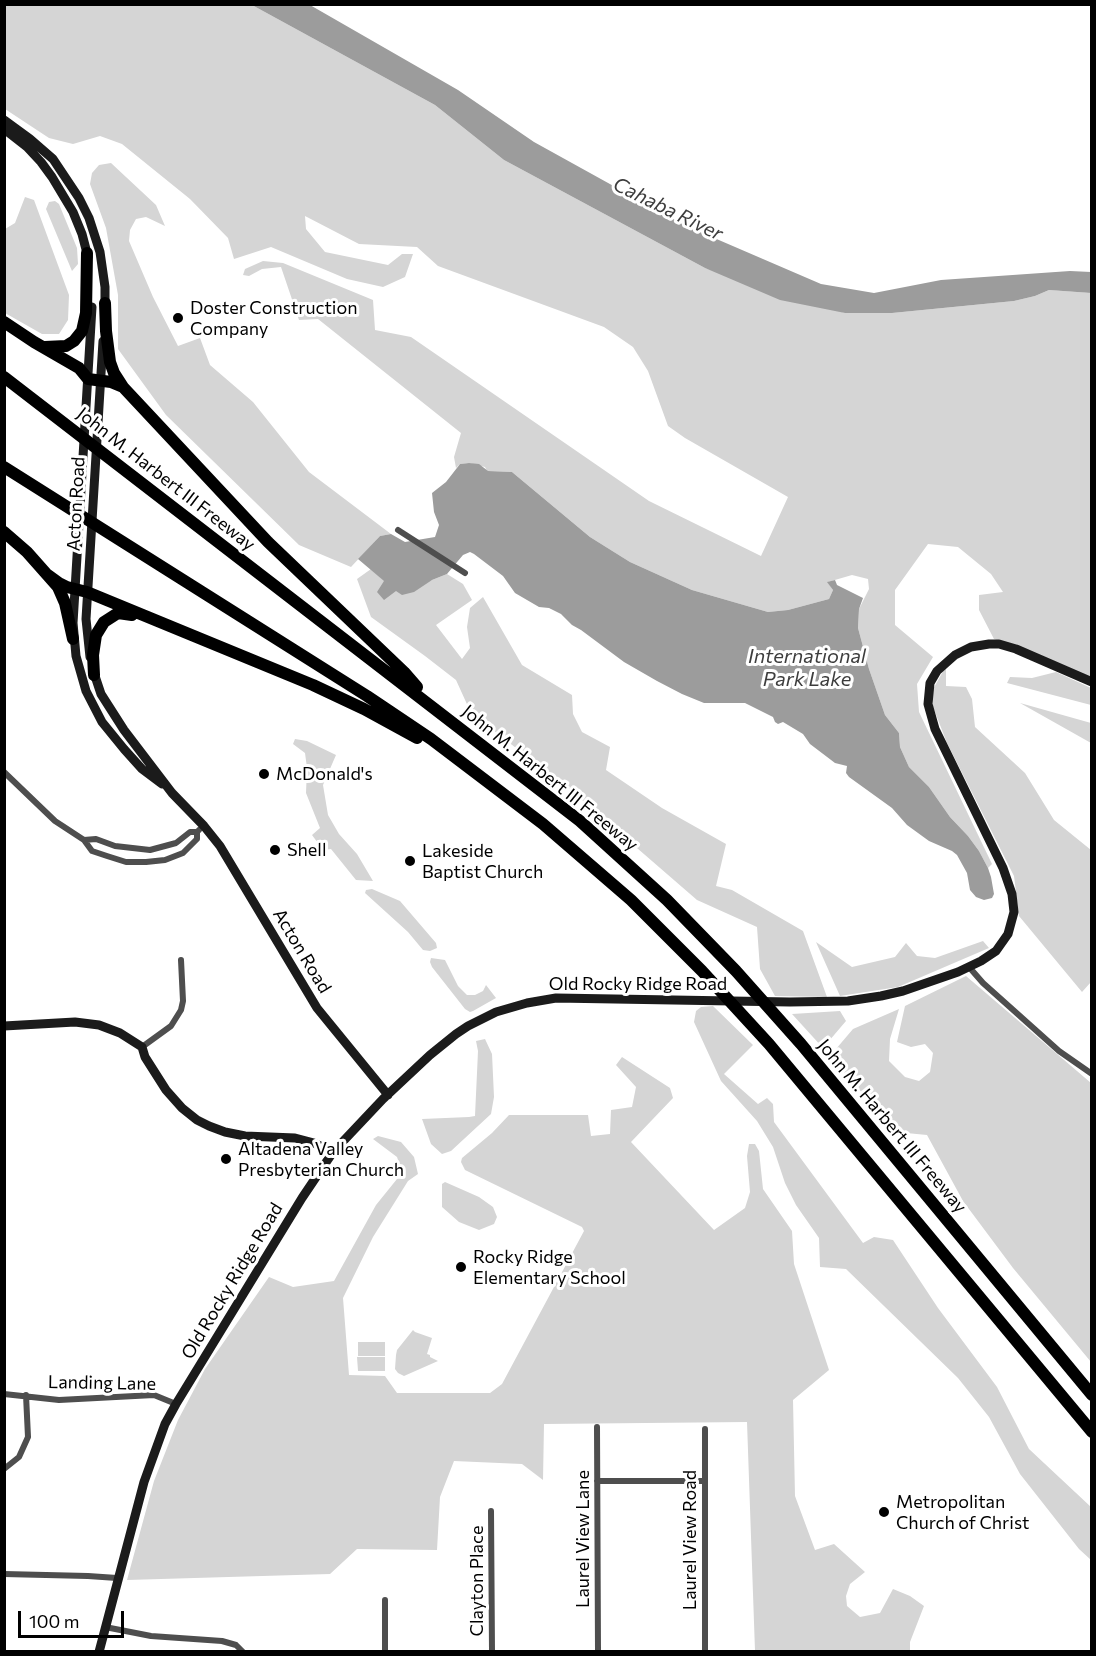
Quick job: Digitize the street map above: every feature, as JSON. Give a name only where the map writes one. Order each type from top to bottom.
[{"type":"highway","points":[[43,347],[66,346],[74,341],[82,331],[86,313],[87,253]]},
{"type":"highway","points":[[105,303],[110,362],[114,374],[123,387],[268,542],[404,672],[433,707]]},
{"type":"highway","points":[[4,322],[80,368],[94,380],[111,382],[123,387]]},
{"type":"highway","name":"John M. Harbert III Freeway","points":[[4,378],[580,821],[668,900],[801,1044],[1092,1395]]},
{"type":"highway","points":[[4,467],[367,696],[431,739],[543,824],[622,892],[702,971],[769,1044],[1092,1432]]},
{"type":"highway","points":[[4,532],[27,552],[58,588],[65,603],[73,639]]},
{"type":"highway","points":[[48,575],[59,583],[87,592],[313,685],[364,709],[468,765]]},
{"type":"highway","points":[[94,675],[93,655],[96,635],[104,622],[118,613],[142,616]]},
{"type":"street","name":"Acton Road","points":[[4,120],[52,159],[69,181],[89,218],[100,252],[105,303],[94,380],[75,589],[73,639],[81,677],[102,722],[142,768],[172,793]]},
{"type":"street","name":"Acton Road","points":[[4,129],[27,147],[52,177],[73,212],[87,253],[92,292],[94,380],[87,639],[94,675],[101,694],[111,711],[200,829],[220,846],[317,1008],[388,1095]]},
{"type":"street","points":[[398,530],[465,573]]},
{"type":"street","name":"Old Rocky Ridge Road","points":[[99,1652],[117,1578],[154,1453],[176,1404],[295,1209],[333,1152],[388,1095],[430,1055],[468,1026],[496,1012],[526,1003],[556,998],[820,1003],[848,1001],[903,991],[969,967],[989,956],[1005,939],[1012,920],[1012,894],[1003,868],[935,729],[928,704],[930,683],[937,671],[955,655],[971,647],[988,644],[999,644],[1016,649],[1092,682]]},
{"type":"street","points":[[4,772],[55,821],[84,840],[92,851],[126,862],[165,860],[183,853],[197,839],[200,829]]},
{"type":"street","points":[[84,840],[96,839],[115,846],[150,850],[176,843],[190,832],[200,829]]},
{"type":"street","points":[[142,1047],[171,1026],[181,1010],[183,1001],[181,960]]},
{"type":"street","points":[[969,967],[983,983],[1065,1056],[1092,1074]]},
{"type":"street","points":[[4,1026],[75,1022],[99,1025],[142,1047],[145,1057],[166,1090],[182,1108],[209,1126],[246,1136],[295,1138],[314,1143],[333,1152]]},
{"type":"street","name":"Landing Lane","points":[[4,1394],[59,1400],[154,1395],[176,1404]]},
{"type":"street","name":"Landing Lane","points":[[4,1469],[19,1457],[28,1437],[26,1395]]},
{"type":"street","name":"Laurel View Lane","points":[[597,1427],[598,1652]]},
{"type":"street","name":"Laurel View Road","points":[[705,1429],[705,1652]]},
{"type":"street","points":[[597,1481],[705,1481]]},
{"type":"street","name":"Clayton Place","points":[[491,1511],[492,1652]]},
{"type":"street","points":[[4,1574],[117,1578]]},
{"type":"street","points":[[385,1600],[385,1652]]},
{"type":"street","points":[[105,1628],[151,1635],[222,1641],[236,1646],[243,1652]]},
{"type":"shaded area","points":[[4,5],[252,5],[435,105],[504,160],[705,268],[845,313],[892,313],[1014,301],[1049,290],[1091,293],[1091,677],[994,639],[979,610],[979,595],[1003,592],[991,574],[958,547],[928,544],[895,590],[895,625],[933,657],[917,684],[919,712],[992,864],[988,868],[968,836],[950,817],[929,787],[909,767],[900,747],[899,733],[885,715],[858,628],[859,609],[869,589],[868,579],[852,575],[828,582],[833,590],[829,599],[788,610],[768,612],[692,590],[630,562],[590,537],[512,472],[487,471],[485,467],[469,463],[460,464],[456,468],[454,457],[461,433],[318,319],[299,320],[281,267],[262,269],[249,276],[243,275],[245,269],[263,261],[283,263],[373,300],[375,330],[411,337],[649,501],[761,556],[788,497],[668,426],[648,371],[633,347],[604,327],[438,266],[417,247],[359,244],[305,216],[306,229],[325,252],[388,265],[402,254],[413,254],[405,277],[383,287],[347,279],[271,247],[234,259],[228,238],[190,199],[122,144],[100,136],[73,144],[49,138],[5,109]]},
{"type":"shaded area","points":[[111,163],[156,205],[165,226],[146,217],[136,219],[130,230],[129,241],[153,297],[178,346],[200,338],[210,365],[253,402],[309,472],[391,534],[380,536],[351,567],[299,545],[166,415],[118,349],[118,295],[106,228],[90,184],[92,173],[99,165]]},
{"type":"shaded area","points":[[25,197],[34,200],[69,295],[68,320],[59,334],[42,334],[5,313],[5,229],[15,223]]},
{"type":"shaded area","points":[[55,201],[59,204],[77,248],[78,264],[72,271],[46,209],[49,202]]},
{"type":"shaded area","points":[[371,569],[396,591],[447,574],[463,584],[472,600],[436,625],[462,659],[470,648],[467,627],[470,608],[483,597],[522,665],[572,695],[573,714],[582,732],[610,747],[606,770],[662,808],[726,844],[716,886],[732,890],[803,931],[827,997],[775,996],[760,969],[757,927],[697,900],[570,790],[471,713],[456,680],[371,617],[357,579]]},
{"type":"shaded area","points":[[946,666],[946,686],[966,687],[972,699],[975,727],[1025,773],[1054,820],[1091,850],[1091,982],[1082,992],[1019,916],[1014,876],[947,743],[933,707],[932,691]]},
{"type":"shaded area","points":[[1056,672],[1091,688],[1091,705],[1007,683],[1010,677],[1032,678]]},
{"type":"shaded area","points":[[1020,703],[1091,723],[1091,743]]},
{"type":"shaded area","points":[[295,739],[307,741],[336,755],[323,785],[328,815],[339,834],[357,854],[373,881],[356,880],[331,849],[323,850],[312,835],[320,828],[306,793],[305,753],[293,744]]},
{"type":"shaded area","points":[[372,889],[400,901],[436,943],[437,948],[430,951],[423,950],[408,932],[365,893],[366,890]]},
{"type":"shaded area","points":[[983,941],[989,948],[898,987],[840,996],[816,942],[852,967],[895,957],[906,943],[917,956],[935,958]]},
{"type":"shaded area","points":[[431,958],[445,960],[458,986],[467,995],[475,995],[483,991],[486,985],[496,998],[473,1011],[465,1009],[432,967]]},
{"type":"shaded area","points":[[966,976],[1091,1083],[1091,1362],[1013,1268],[963,1201],[927,1135],[896,1132],[830,1056],[853,1029],[899,1009],[890,1039],[889,1061],[905,1077],[919,1081],[930,1072],[933,1053],[925,1044],[911,1047],[897,1042],[905,1006]]},
{"type":"shaded area","points":[[713,1006],[753,1045],[724,1074],[758,1104],[767,1098],[773,1104],[774,1122],[863,1243],[874,1237],[893,1240],[938,1308],[997,1387],[1029,1449],[1091,1507],[1091,1560],[1079,1549],[1020,1474],[989,1417],[958,1378],[846,1269],[820,1267],[819,1238],[796,1205],[785,1183],[773,1147],[757,1121],[721,1081],[694,1022],[696,1011],[701,1007]]},
{"type":"shaded area","points":[[840,1011],[846,1021],[823,1048],[792,1014]]},
{"type":"shaded area","points":[[485,1039],[492,1054],[494,1097],[491,1114],[451,1151],[442,1154],[431,1144],[422,1119],[475,1116],[478,1051],[476,1041]]},
{"type":"shaded area","points":[[622,1057],[670,1088],[673,1098],[631,1142],[714,1230],[745,1208],[750,1192],[747,1156],[749,1144],[755,1144],[759,1151],[763,1189],[792,1231],[794,1264],[829,1370],[793,1400],[795,1496],[815,1550],[834,1544],[865,1572],[850,1584],[846,1596],[847,1606],[860,1617],[880,1613],[893,1589],[910,1596],[924,1606],[910,1642],[910,1651],[755,1651],[747,1422],[544,1424],[543,1480],[522,1464],[454,1461],[440,1497],[437,1550],[357,1549],[330,1574],[127,1580],[154,1481],[178,1420],[205,1369],[269,1277],[293,1287],[334,1281],[376,1205],[397,1179],[400,1166],[397,1157],[373,1139],[378,1136],[401,1142],[414,1157],[418,1174],[408,1181],[373,1237],[343,1298],[349,1375],[385,1376],[397,1393],[490,1393],[502,1384],[584,1231],[582,1227],[465,1170],[461,1162],[462,1158],[492,1133],[509,1115],[588,1115],[591,1136],[610,1134],[611,1110],[632,1107],[636,1087],[616,1065]]},
{"type":"shaded area","points":[[445,1182],[479,1197],[493,1207],[497,1217],[494,1224],[479,1230],[459,1222],[442,1207],[442,1184]]},
{"type":"shaded area","points":[[413,1330],[432,1338],[427,1354],[438,1361],[404,1376],[395,1369],[396,1355],[397,1350]]},
{"type":"shaded area","points":[[358,1342],[385,1342],[385,1356],[358,1356]]},
{"type":"shaded area","points":[[357,1357],[385,1357],[385,1371],[358,1371]]},
{"type":"water","points":[[252,5],[310,5],[458,90],[534,142],[684,225],[821,284],[874,293],[941,280],[1070,271],[1091,272],[1091,293],[1049,290],[1014,301],[892,313],[845,313],[780,300],[705,268],[504,160],[435,105]]},
{"type":"water","name":"International Park Lake","points":[[460,464],[479,464],[488,471],[512,472],[590,537],[630,562],[692,590],[768,612],[788,610],[829,599],[833,590],[827,582],[835,580],[837,585],[863,598],[859,609],[858,628],[885,715],[899,733],[900,747],[909,767],[929,787],[950,817],[979,851],[991,877],[994,894],[992,898],[984,900],[976,897],[970,890],[967,873],[957,855],[929,841],[907,825],[892,808],[849,777],[846,773],[847,766],[835,763],[810,744],[803,734],[783,722],[778,724],[773,717],[745,703],[704,703],[657,681],[624,662],[572,625],[561,614],[549,608],[539,607],[515,593],[503,576],[470,552],[463,555],[447,574],[432,580],[414,592],[402,595],[396,591],[384,600],[377,592],[384,581],[358,559],[380,536],[391,534],[405,542],[435,537],[439,525],[434,512],[432,493],[446,482]]},
{"type":"place","name":"Doster Construction Company","points":[[178,318]]},
{"type":"place","name":"McDonald's","points":[[264,774]]},
{"type":"place","name":"Shell","points":[[275,850]]},
{"type":"place","name":"Lakeside Baptist Church","points":[[410,861]]},
{"type":"place","name":"Altadena Valley Presbyterian Church","points":[[226,1159]]},
{"type":"place","name":"Rocky Ridge Elementary School","points":[[461,1267]]},
{"type":"place","name":"Metropolitan Church of Christ","points":[[884,1512]]},
{"type":"water label","name":"Cahaba River","points":[[668,209]]}]
